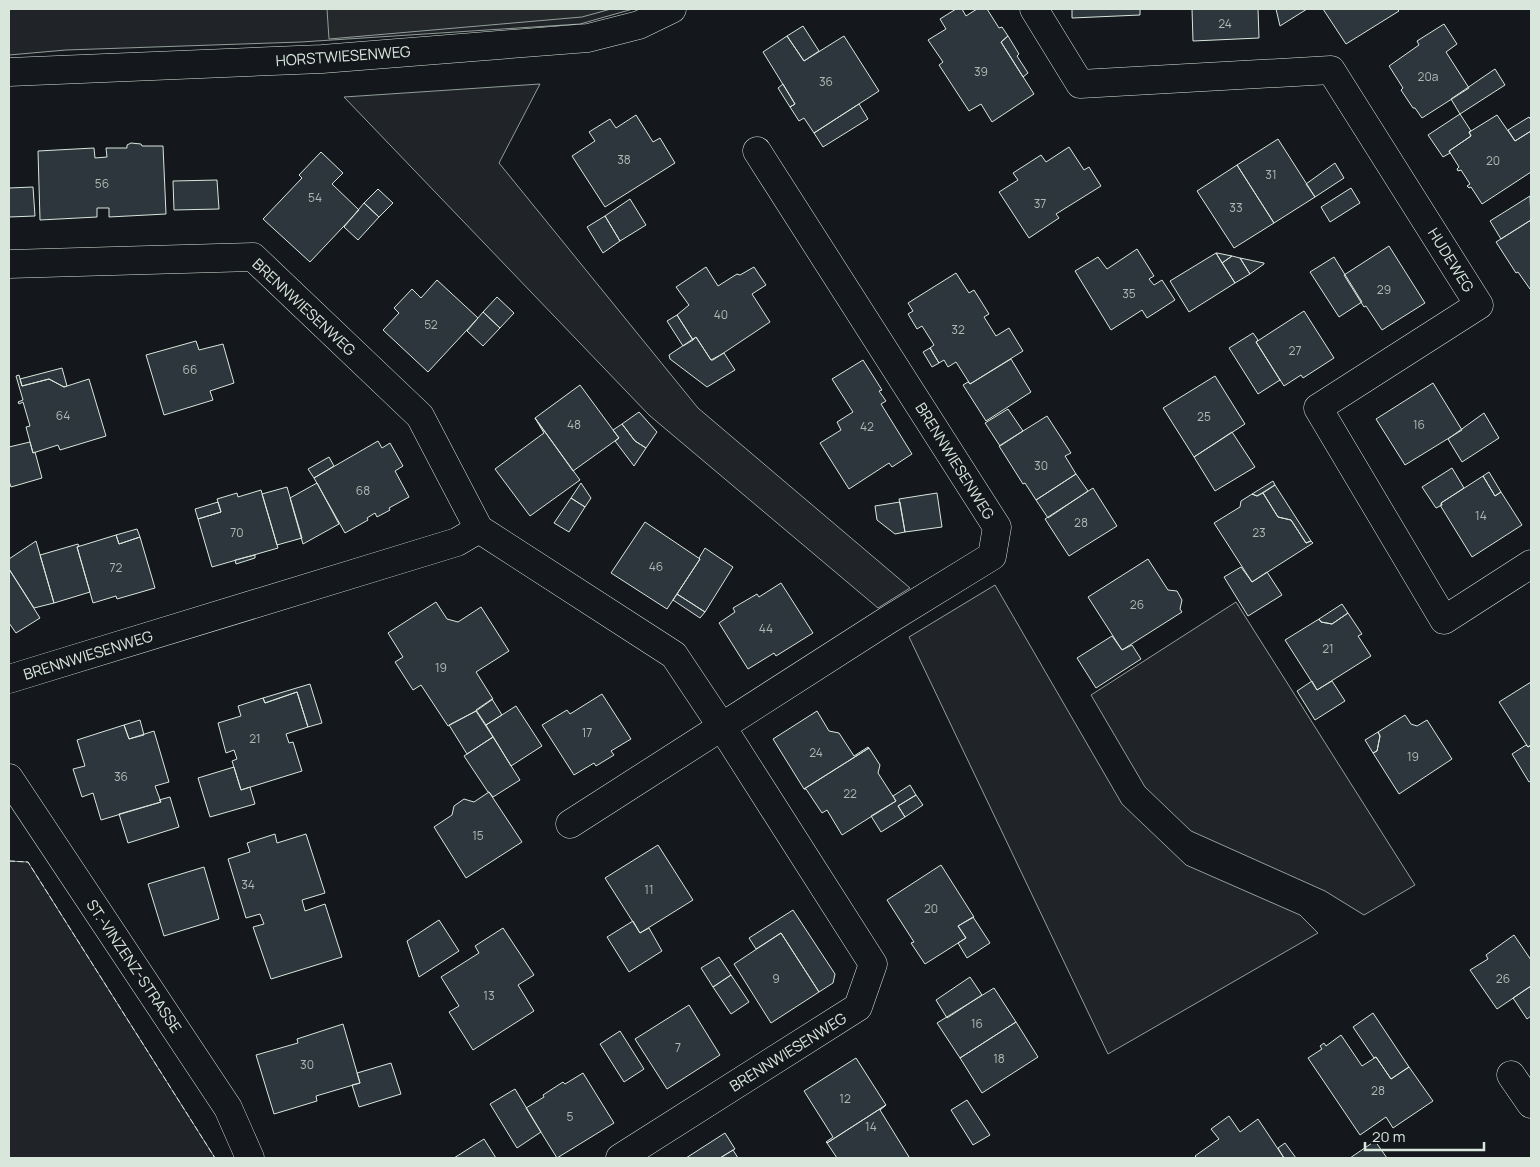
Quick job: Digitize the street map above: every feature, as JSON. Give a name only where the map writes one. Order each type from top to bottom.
[{"type":"street","name":"HORSTWIESENWEG","points":[[9,72],[322,59],[588,38],[639,25],[672,9]]},
{"type":"street","name":"HUDEWEG","points":[[1034,9],[1080,84],[1332,70],[1480,305],[1318,408],[1444,620],[1531,564]]},
{"type":"street","name":"BRENNWIESENWEG","points":[[570,824],[888,620],[992,556],[997,527],[757,151]]},
{"type":"street","name":"BRENNWIESENWEG","points":[[9,264],[253,257],[420,416],[479,529],[674,655],[873,964],[858,1007],[620,1158]]},
{"type":"street","name":"BRENNWIESENWEG","points":[[9,679],[458,542],[479,529]]},
{"type":"street","name":"ST.-VINZENZ-STRASSE","points":[[9,778],[228,1108],[250,1158]]},
{"type":"street","points":[[1511,1075],[1531,1104]]},
{"type":"shaded area","points":[[9,9],[633,9],[580,24],[301,42],[66,50],[9,55]]},
{"type":"shaded area","points":[[327,9],[611,9],[582,17],[329,39]]},
{"type":"shaded area","points":[[540,84],[499,163],[698,408],[910,588],[878,608],[649,415],[344,97]]},
{"type":"shaded area","points":[[995,585],[1122,804],[1186,865],[1300,915],[1318,933],[1108,1054],[909,637]]},
{"type":"shaded area","points":[[1236,602],[1415,885],[1364,915],[1325,891],[1191,831],[1145,787],[1091,695]]},
{"type":"shaded area","points":[[9,861],[28,862],[215,1158],[9,1158]]},
{"type":"building","points":[[956,9],[962,9],[966,16],[977,9],[987,9],[999,28],[1002,27],[1008,36],[1001,42],[1034,94],[992,122],[981,104],[969,111],[939,65],[943,62],[928,40],[946,29],[940,19]]},
{"type":"building","points":[[1072,9],[1140,9],[1140,15],[1072,18]]},
{"type":"building","points":[[1192,9],[1258,9],[1259,38],[1193,41]]},
{"type":"building","points":[[1276,9],[1307,9],[1280,26]]},
{"type":"building","points":[[1323,9],[1397,9],[1399,11],[1346,44]]},
{"type":"building","points":[[1444,24],[1457,44],[1446,52],[1469,88],[1422,118],[1401,90],[1403,88],[1389,66],[1419,45],[1417,41]]},
{"type":"building","points":[[803,26],[819,51],[804,61],[787,36]]},
{"type":"building","points":[[787,36],[804,61],[844,36],[879,91],[814,133],[804,118],[799,121],[790,107],[795,104],[763,52]]},
{"type":"building","points":[[1008,36],[1019,54],[1017,56],[1028,73],[1023,77],[1001,42]]},
{"type":"building","points":[[1495,69],[1505,85],[1460,114],[1451,99]]},
{"type":"building","points":[[783,84],[795,104],[790,107],[778,88]]},
{"type":"building","points":[[859,104],[868,119],[823,147],[814,133]]},
{"type":"building","points":[[1460,114],[1471,131],[1469,132],[1471,136],[1443,157],[1428,135]]},
{"type":"building","points":[[636,115],[653,142],[660,138],[675,163],[605,207],[572,156],[595,141],[589,132],[610,119],[616,128]]},
{"type":"building","points":[[1497,115],[1515,141],[1531,131],[1531,172],[1482,204],[1471,187],[1467,186],[1470,184],[1461,170],[1458,171],[1459,167],[1449,151],[1471,136],[1469,132]]},
{"type":"building","points":[[1529,117],[1531,120],[1531,131],[1515,141],[1508,130]]},
{"type":"building","points":[[1278,139],[1315,197],[1274,223],[1237,165]]},
{"type":"building","points":[[131,143],[141,144],[142,146],[163,146],[166,214],[109,217],[109,208],[97,208],[97,217],[40,220],[38,151],[94,148],[95,158],[107,157],[106,148],[127,148],[127,145]]},
{"type":"building","points":[[1069,147],[1084,170],[1089,167],[1101,186],[1056,214],[1059,218],[1029,238],[999,192],[1018,180],[1013,173],[1041,155],[1046,162]]},
{"type":"building","points":[[321,152],[343,173],[332,184],[359,210],[310,262],[263,219],[302,178],[299,175]]},
{"type":"building","points":[[1335,163],[1344,178],[1315,197],[1306,184]]},
{"type":"building","points":[[1237,165],[1274,223],[1234,248],[1197,191]]},
{"type":"building","points":[[217,180],[219,209],[174,210],[173,181]]},
{"type":"building","points":[[33,187],[35,216],[9,217],[9,188]]},
{"type":"building","points":[[1351,188],[1360,203],[1330,222],[1321,207]]},
{"type":"building","points":[[378,189],[393,203],[379,217],[364,203]]},
{"type":"building","points":[[1530,196],[1531,220],[1501,239],[1490,221]]},
{"type":"building","points":[[630,199],[646,225],[620,241],[605,216]]},
{"type":"building","points":[[364,203],[379,217],[358,240],[344,227]]},
{"type":"building","points":[[605,216],[620,241],[603,253],[587,227]]},
{"type":"building","points":[[1531,220],[1530,289],[1518,272],[1516,273],[1496,242]]},
{"type":"building","points":[[1389,246],[1425,303],[1382,330],[1366,306],[1364,307],[1344,275]]},
{"type":"building","points":[[1137,249],[1154,276],[1149,279],[1154,285],[1162,280],[1175,300],[1147,318],[1142,310],[1111,330],[1075,271],[1098,257],[1107,269]]},
{"type":"building","points":[[1216,253],[1235,283],[1189,312],[1170,281]]},
{"type":"building","points":[[1217,253],[1232,256],[1222,263]]},
{"type":"building","points":[[1232,256],[1240,258],[1250,274],[1235,283],[1222,263]]},
{"type":"building","points":[[1334,257],[1362,302],[1339,317],[1310,272]]},
{"type":"building","points":[[1240,258],[1264,263],[1264,264],[1250,274]]},
{"type":"building","points":[[706,267],[718,286],[737,274],[740,275],[754,267],[766,285],[752,294],[770,322],[713,360],[711,360],[696,337],[693,340],[677,315],[689,305],[676,287]]},
{"type":"building","points":[[956,273],[969,293],[974,290],[989,314],[984,317],[996,336],[1009,328],[1023,351],[970,384],[956,362],[948,367],[944,360],[939,363],[930,348],[934,345],[922,326],[917,329],[908,314],[913,311],[908,303]]},
{"type":"building","points":[[437,280],[478,318],[428,372],[383,330],[399,313],[394,308],[412,289],[421,298]]},
{"type":"building","points":[[497,297],[514,313],[500,328],[483,312]]},
{"type":"building","points":[[1304,311],[1334,358],[1303,378],[1301,375],[1284,386],[1256,342]]},
{"type":"building","points":[[483,312],[500,328],[483,346],[467,331]]},
{"type":"building","points":[[677,315],[693,340],[683,346],[667,321]]},
{"type":"building","points":[[1253,333],[1258,340],[1256,342],[1280,380],[1258,394],[1229,348]]},
{"type":"building","points":[[696,337],[711,360],[724,353],[735,370],[707,387],[670,359],[669,355]]},
{"type":"building","points":[[196,341],[199,350],[223,344],[234,383],[210,391],[213,400],[164,415],[146,355]]},
{"type":"building","points":[[930,348],[939,363],[932,367],[923,352]]},
{"type":"building","points":[[1011,359],[1031,392],[986,421],[963,385],[968,382],[970,384]]},
{"type":"building","points":[[863,360],[882,390],[879,391],[886,401],[881,404],[912,454],[892,467],[889,463],[849,489],[820,443],[841,430],[837,422],[853,412],[832,379]]},
{"type":"building","points":[[62,368],[67,386],[64,387],[49,379],[22,386],[20,379]]},
{"type":"building","points":[[19,375],[22,386],[49,379],[64,387],[89,379],[106,436],[60,450],[58,445],[33,453],[26,427],[30,426],[23,402],[19,404],[18,402],[23,400],[16,376]]},
{"type":"building","points":[[1215,376],[1245,424],[1194,457],[1163,408]]},
{"type":"building","points":[[1433,383],[1462,430],[1405,465],[1376,419]]},
{"type":"building","points":[[580,385],[619,438],[573,471],[535,418]]},
{"type":"building","points":[[1008,409],[1023,431],[1000,446],[985,423]]},
{"type":"building","points":[[639,412],[657,432],[646,448],[635,441],[622,424]]},
{"type":"building","points":[[1484,413],[1499,438],[1462,462],[1448,439]]},
{"type":"building","points":[[1047,416],[1071,453],[1065,456],[1076,474],[1036,500],[1025,483],[1023,484],[999,446]]},
{"type":"building","points":[[535,418],[580,480],[530,516],[495,469],[544,433]]},
{"type":"building","points":[[622,424],[635,441],[646,448],[634,466],[615,441],[619,438],[613,430]]},
{"type":"building","points":[[1232,432],[1255,467],[1215,491],[1194,457]]},
{"type":"building","points":[[378,441],[382,448],[390,443],[403,466],[395,471],[409,497],[377,517],[375,513],[367,518],[368,520],[345,533],[314,478]]},
{"type":"building","points":[[30,442],[33,453],[35,452],[42,478],[11,487],[9,481],[9,447]]},
{"type":"building","points":[[329,457],[334,466],[314,478],[308,469]]},
{"type":"building","points":[[1452,468],[1464,488],[1436,508],[1422,487]]},
{"type":"building","points":[[1489,472],[1501,492],[1495,496],[1483,476]]},
{"type":"building","points":[[1076,474],[1088,491],[1048,518],[1036,500]]},
{"type":"building","points":[[1483,476],[1495,496],[1501,492],[1522,525],[1472,557],[1440,505]]},
{"type":"building","points":[[1273,481],[1275,485],[1257,496],[1252,494]]},
{"type":"building","points":[[317,483],[339,524],[303,544],[290,498]]},
{"type":"building","points":[[581,483],[591,498],[585,507],[571,498]]},
{"type":"building","points":[[1275,485],[1311,541],[1306,543],[1291,520],[1278,517],[1263,493]]},
{"type":"building","points":[[287,487],[302,538],[277,545],[262,494]]},
{"type":"building","points":[[1093,488],[1117,526],[1069,556],[1045,519]]},
{"type":"building","points":[[261,490],[278,548],[212,567],[198,519],[221,512],[217,499],[237,493],[238,497]]},
{"type":"building","points":[[937,493],[942,527],[905,532],[899,499]]},
{"type":"building","points":[[1263,493],[1278,517],[1291,520],[1306,543],[1311,541],[1313,543],[1252,582],[1214,523],[1240,507],[1241,501],[1252,494],[1257,496]]},
{"type":"building","points":[[571,498],[585,507],[569,532],[554,523]]},
{"type":"building","points":[[218,502],[221,512],[198,519],[195,509]]},
{"type":"building","points":[[900,502],[905,532],[895,534],[877,520],[875,506]]},
{"type":"building","points":[[645,522],[700,559],[667,609],[611,573]]},
{"type":"building","points":[[137,529],[140,537],[119,544],[116,535]]},
{"type":"building","points":[[116,535],[119,544],[140,537],[155,588],[117,599],[116,596],[93,603],[77,547]]},
{"type":"building","points":[[36,541],[54,603],[34,608],[9,569],[9,559]]},
{"type":"building","points":[[78,544],[79,546],[77,547],[90,592],[54,603],[40,555]]},
{"type":"building","points":[[705,548],[733,567],[705,612],[677,594]]},
{"type":"building","points":[[255,555],[255,558],[236,564],[235,560]]},
{"type":"building","points":[[1148,559],[1168,590],[1177,591],[1182,600],[1180,609],[1182,612],[1122,650],[1088,597]]},
{"type":"building","points":[[1241,567],[1252,582],[1267,572],[1282,595],[1248,616],[1224,577]]},
{"type":"building","points":[[9,569],[40,618],[16,633],[9,623]]},
{"type":"building","points":[[781,583],[813,633],[776,656],[774,653],[748,669],[719,623],[735,612],[733,608],[757,594],[759,597]]},
{"type":"building","points":[[677,594],[705,612],[700,618],[673,600]]},
{"type":"building","points":[[436,602],[447,619],[458,622],[481,607],[509,651],[476,672],[493,699],[476,711],[448,726],[421,685],[413,690],[395,662],[403,657],[388,633]]},
{"type":"building","points":[[1342,604],[1348,613],[1332,624],[1321,622],[1319,619]]},
{"type":"building","points":[[1348,613],[1362,634],[1358,636],[1371,656],[1317,690],[1285,640],[1319,619],[1321,622],[1332,624]]},
{"type":"building","points":[[1112,636],[1122,650],[1132,645],[1141,659],[1096,688],[1077,658]]},
{"type":"building","points":[[1312,681],[1317,690],[1332,681],[1345,701],[1315,720],[1297,691]]},
{"type":"building","points":[[1531,682],[1531,745],[1528,747],[1499,702]]},
{"type":"building","points":[[310,684],[322,723],[308,727],[297,692],[265,703],[263,698]]},
{"type":"building","points":[[297,692],[308,727],[286,734],[289,743],[293,742],[302,771],[241,790],[232,761],[237,759],[234,750],[226,753],[218,723],[241,716],[238,706],[263,698],[265,703]]},
{"type":"building","points":[[602,694],[631,739],[611,751],[614,755],[596,766],[594,763],[574,775],[542,725],[567,710],[570,714]]},
{"type":"building","points":[[492,699],[502,715],[486,725],[476,710]]},
{"type":"building","points":[[516,706],[542,746],[511,766],[486,725]]},
{"type":"building","points":[[476,711],[493,737],[467,754],[449,725]]},
{"type":"building","points":[[817,711],[829,731],[839,733],[854,756],[869,748],[804,789],[773,739]]},
{"type":"building","points":[[1405,715],[1411,724],[1417,726],[1427,720],[1452,759],[1399,794],[1373,753],[1377,751],[1380,736],[1378,732]]},
{"type":"building","points":[[140,720],[144,735],[129,739],[124,725]]},
{"type":"building","points":[[124,725],[129,739],[154,731],[169,782],[155,786],[161,802],[101,820],[93,793],[82,797],[73,769],[85,766],[77,740]]},
{"type":"building","points":[[1378,732],[1380,736],[1377,751],[1373,753],[1365,740]]},
{"type":"building","points":[[493,737],[520,780],[493,797],[464,756]]},
{"type":"building","points":[[1526,745],[1528,747],[1531,745],[1531,781],[1529,782],[1512,754]]},
{"type":"building","points":[[869,748],[880,765],[878,773],[896,801],[842,835],[827,810],[822,813],[806,789],[804,789]]},
{"type":"building","points":[[234,767],[241,790],[250,787],[255,804],[210,817],[198,778]]},
{"type":"building","points":[[910,785],[916,795],[898,806],[905,817],[881,832],[871,816],[896,801],[893,796]]},
{"type":"building","points":[[489,792],[522,842],[466,878],[434,827],[452,815],[454,806],[464,799],[474,802]]},
{"type":"building","points":[[916,795],[923,805],[905,817],[898,806]]},
{"type":"building","points":[[170,797],[179,827],[128,843],[119,814],[161,802],[159,800]]},
{"type":"building","points":[[275,834],[277,843],[306,834],[325,893],[302,900],[305,911],[325,904],[342,957],[271,979],[253,927],[264,924],[260,914],[246,918],[228,859],[250,852],[247,843]]},
{"type":"building","points":[[658,845],[693,900],[640,933],[605,878]]},
{"type":"building","points":[[941,865],[974,917],[958,926],[966,938],[925,964],[911,943],[914,942],[887,900]]},
{"type":"building","points":[[204,867],[219,919],[164,936],[148,884]]},
{"type":"building","points":[[793,910],[835,974],[833,983],[819,992],[781,933],[756,949],[749,938]]},
{"type":"building","points":[[973,917],[990,943],[967,958],[958,943],[966,938],[958,926]]},
{"type":"building","points":[[439,920],[459,951],[419,977],[407,941]]},
{"type":"building","points":[[633,921],[640,933],[649,928],[662,951],[629,972],[607,937]]},
{"type":"building","points":[[503,928],[534,975],[518,985],[534,1011],[473,1050],[449,1012],[459,1006],[441,977],[479,953],[475,946]]},
{"type":"building","points":[[781,933],[819,992],[771,1023],[734,964]]},
{"type":"building","points":[[1514,935],[1531,960],[1531,986],[1497,1009],[1470,970],[1488,959],[1486,955]]},
{"type":"building","points":[[719,957],[731,975],[713,987],[701,968]]},
{"type":"building","points":[[731,975],[749,1002],[731,1014],[713,987]]},
{"type":"building","points":[[970,977],[982,995],[947,1018],[936,1000]]},
{"type":"building","points":[[1531,986],[1531,1016],[1527,1019],[1513,998]]},
{"type":"building","points":[[994,988],[1016,1022],[960,1058],[937,1023]]},
{"type":"building","points":[[689,1005],[720,1055],[667,1089],[635,1039]]},
{"type":"building","points":[[1373,1013],[1409,1067],[1391,1079],[1353,1027]]},
{"type":"building","points":[[1016,1022],[1038,1057],[982,1093],[960,1058]]},
{"type":"building","points":[[343,1024],[360,1083],[316,1096],[317,1101],[274,1114],[256,1055],[298,1043],[297,1039]]},
{"type":"building","points":[[620,1031],[644,1069],[624,1082],[600,1044]]},
{"type":"building","points":[[1341,1035],[1362,1066],[1376,1057],[1391,1079],[1409,1067],[1433,1101],[1393,1128],[1386,1117],[1360,1135],[1308,1058],[1322,1049],[1320,1046],[1324,1043],[1326,1046]]},
{"type":"building","points":[[856,1058],[886,1105],[827,1143],[833,1137],[804,1091]]},
{"type":"building","points":[[391,1063],[401,1094],[359,1107],[352,1085],[360,1083],[357,1073]]},
{"type":"building","points":[[583,1073],[614,1123],[557,1158],[526,1108],[563,1082],[565,1084]]},
{"type":"building","points":[[515,1089],[541,1132],[517,1148],[490,1104]]},
{"type":"building","points":[[967,1100],[990,1135],[973,1145],[951,1110]]},
{"type":"building","points":[[886,1105],[880,1110],[909,1157],[837,1158],[827,1143]]},
{"type":"building","points":[[1229,1116],[1240,1132],[1258,1119],[1284,1158],[1197,1158],[1195,1156],[1219,1139],[1211,1129]]},
{"type":"building","points":[[725,1133],[735,1149],[720,1158],[686,1158]]},
{"type":"building","points":[[484,1139],[496,1158],[454,1158]]},
{"type":"building","points":[[1375,1141],[1387,1158],[1350,1158]]},
{"type":"building","points":[[1285,1143],[1296,1158],[1284,1158],[1278,1148]]},
{"type":"building","points":[[733,1150],[738,1158],[720,1158]]},
{"type":"fence","points":[[9,861],[28,862],[215,1158]]}]
